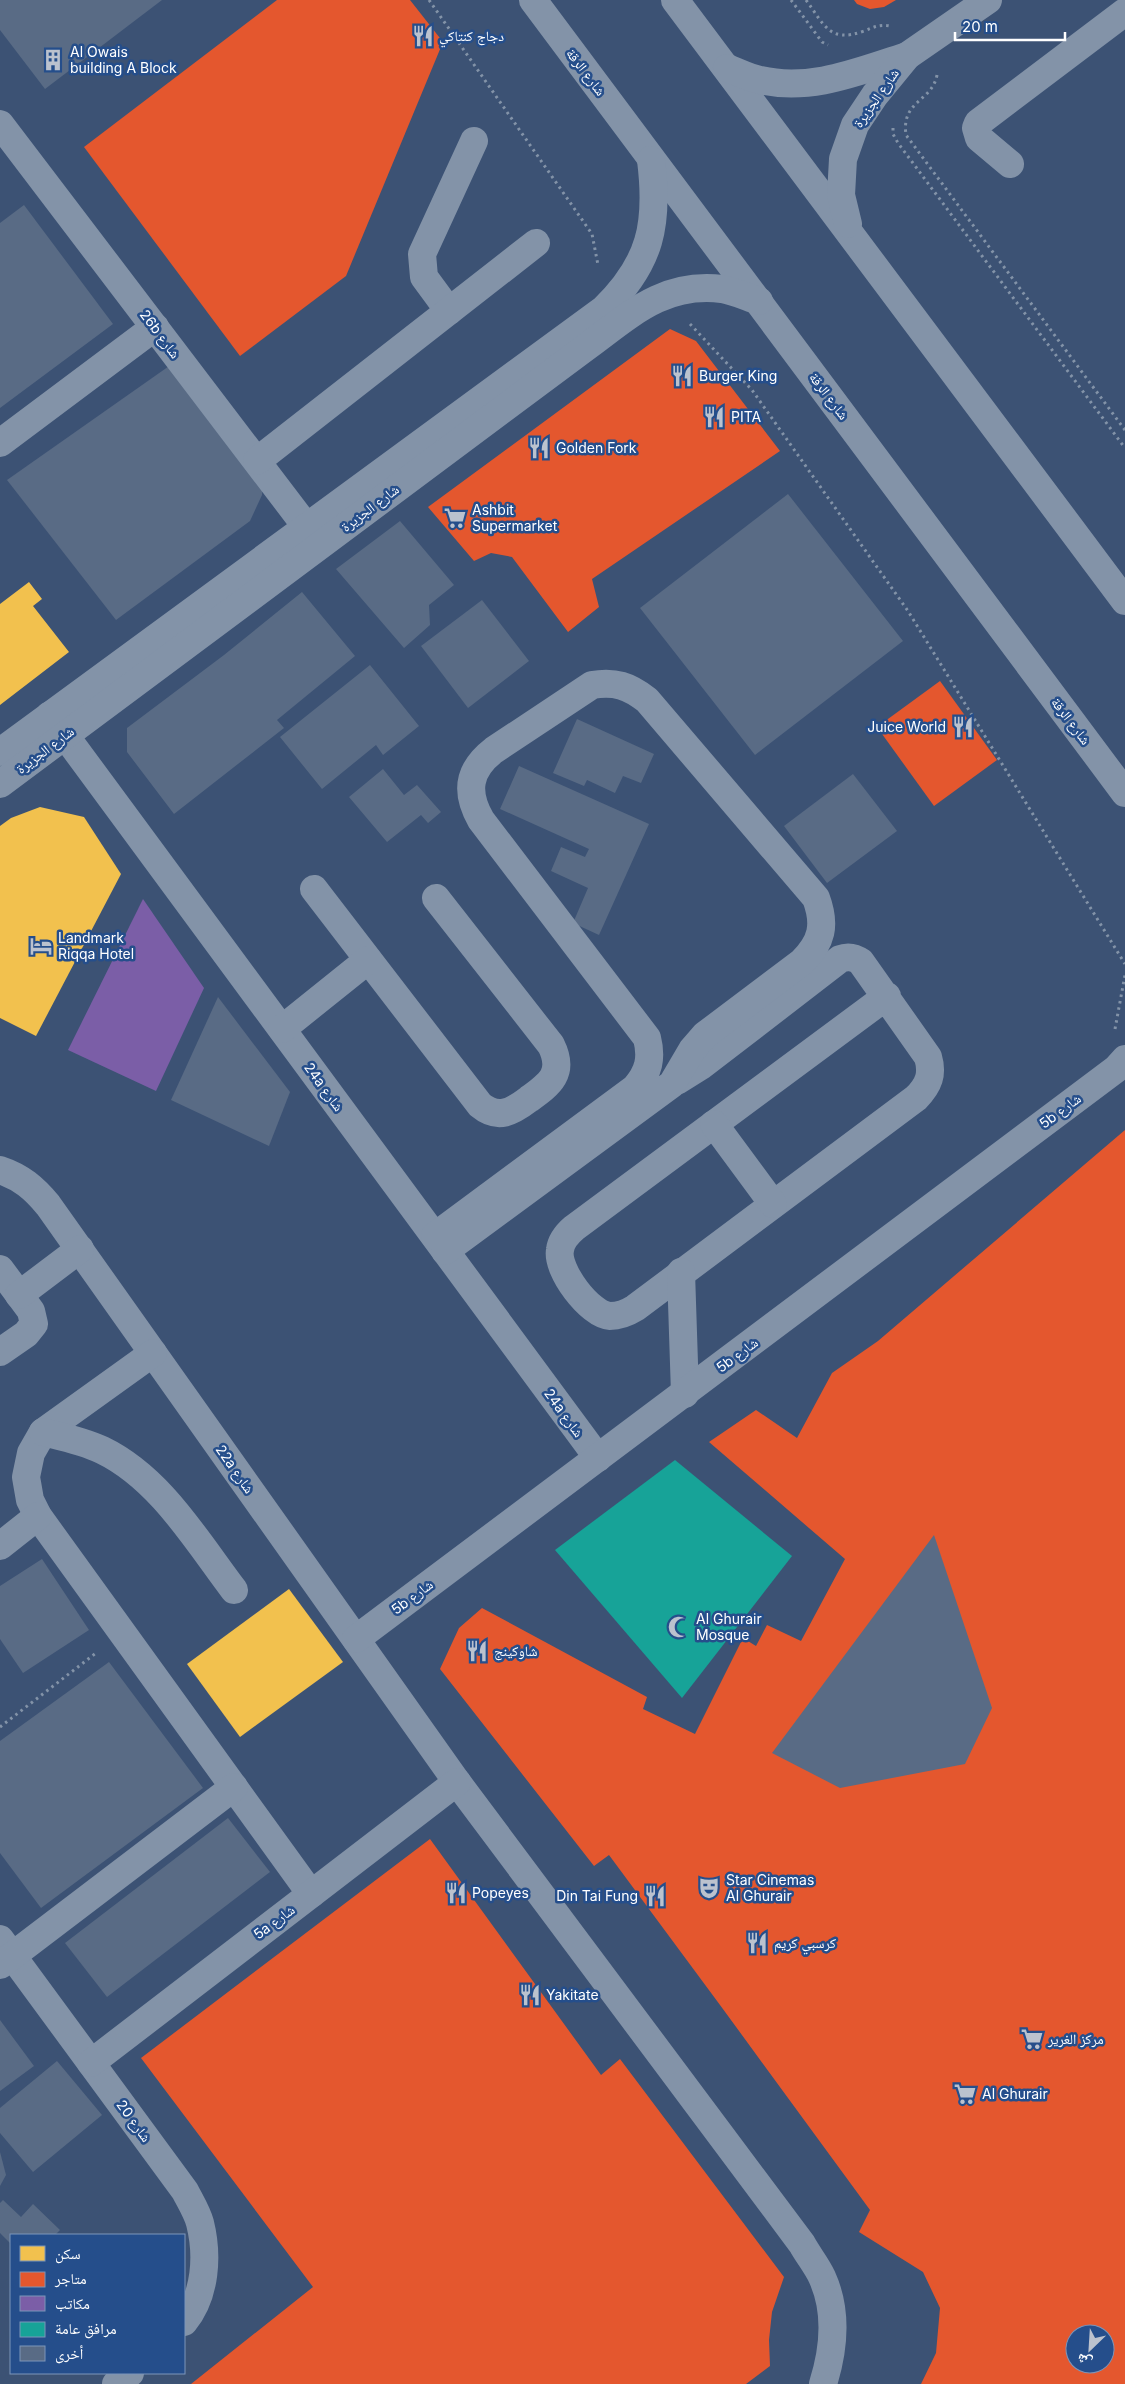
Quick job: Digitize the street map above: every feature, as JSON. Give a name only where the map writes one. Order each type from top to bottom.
[{"type":"street","name":"شارع الرقة","points":[[533,0],[1125,792]]},
{"type":"street","points":[[675,0],[1125,601]]},
{"type":"street","name":"شارع الجزيرة","points":[[849,230],[841,195],[843,159],[855,125],[875,95],[915,50],[988,0]]},
{"type":"street","points":[[1010,164],[979,138],[976,128],[982,120],[1125,12]]},
{"type":"street","name":"شارع الجزيرة","points":[[727,68],[759,80],[793,85],[827,82],[915,50]]},
{"type":"street","name":"26b شارع","points":[[0,124],[313,536]]},
{"type":"street","points":[[449,311],[424,278],[422,254],[474,140]]},
{"type":"street","name":"شارع الجزيرة","points":[[0,784],[57,725],[313,536],[618,296],[639,267],[652,232],[656,196],[651,160]]},
{"type":"street","points":[[257,461],[536,243]]},
{"type":"street","name":"شارع الجزيرة","points":[[313,536],[656,298],[689,289],[724,290],[759,301]]},
{"type":"street","points":[[0,443],[154,326]]},
{"type":"street","points":[[440,1244],[635,1088],[644,1077],[649,1064],[650,1051],[646,1038],[482,820],[473,806],[470,790],[473,774],[481,760],[592,685],[622,684],[636,691],[647,700],[816,898],[821,914],[819,940],[812,952],[705,1036],[692,1050],[672,1084]]},
{"type":"street","name":"شارع الجزيرة","points":[[0,752],[57,725]]},
{"type":"street","name":"24a شارع","points":[[57,725],[598,1458]]},
{"type":"street","points":[[314,889],[480,1105],[487,1111],[506,1114],[548,1085],[554,1076],[557,1065],[556,1055],[551,1045],[436,898]]},
{"type":"street","points":[[440,1244],[727,1047],[840,959],[850,957],[861,962],[886,996],[928,1057],[931,1068],[930,1079],[924,1090],[635,1308],[623,1315],[608,1316],[595,1311],[567,1276],[560,1264],[559,1250],[564,1237],[886,996]]},
{"type":"street","points":[[282,1029],[368,960]]},
{"type":"street","name":"5b شارع","points":[[356,1639],[685,1394],[1122,1064]]},
{"type":"street","points":[[714,1124],[773,1204]]},
{"type":"street","name":"22a شارع","points":[[0,1170],[14,1175],[33,1188],[80,1249],[457,1782],[802,2244],[822,2278],[833,2316],[832,2356],[823,2384]]},
{"type":"street","points":[[19,1295],[80,1249]]},
{"type":"street","points":[[0,1268],[31,1311],[34,1324],[26,1334],[0,1352]]},
{"type":"street","points":[[681,1272],[685,1394]]},
{"type":"street","points":[[153,1352],[43,1432],[30,1453],[26,1477],[30,1500],[38,1516],[311,1894]]},
{"type":"street","points":[[43,1432],[73,1439],[102,1450],[128,1465],[151,1485],[171,1508],[234,1590]]},
{"type":"street","points":[[0,1546],[38,1516]]},
{"type":"street","name":"5a شارع","points":[[91,2063],[457,1782]]},
{"type":"street","points":[[4,1953],[234,1787]]},
{"type":"street","name":"شارع 20","points":[[4,1953],[91,2063],[185,2191],[199,2221],[205,2254],[201,2286],[185,2320]]},
{"type":"street","points":[[116,2384],[129,2374]]},
{"type":"path","points":[[429,0],[592,234],[598,264],[595,272]]},
{"type":"path","points":[[791,0],[822,42],[836,48]]},
{"type":"path","points":[[806,0],[830,32],[841,36],[854,35],[881,24],[898,27],[915,50],[933,57],[938,71],[935,84],[910,110],[904,121],[906,135],[1125,430]]},
{"type":"path","points":[[894,120],[893,134],[898,143],[1125,448]]},
{"type":"path","points":[[681,324],[690,324],[752,390],[908,611],[1125,964]]},
{"type":"path","points":[[0,1727],[122,1632]]},
{"type":"building: سكن","points":[[29,582],[42,599],[33,606],[69,652],[0,705],[0,604]]},
{"type":"building: سكن","name":"Landmark Riqqa Hotel","points":[[40,807],[84,817],[121,874],[36,1036],[0,1018],[0,826],[11,818]]},
{"type":"building: سكن","points":[[289,1589],[343,1662],[240,1737],[187,1664]]},
{"type":"building: متاجر","points":[[277,0],[410,0],[443,42],[346,276],[240,356],[84,147]]},
{"type":"building: متاجر","points":[[854,0],[896,0],[884,7],[870,9],[857,4]]},
{"type":"building: متاجر","points":[[670,329],[696,341],[780,451],[592,579],[599,607],[568,632],[512,557],[491,553],[474,561],[428,507]]},
{"type":"building: متاجر","points":[[940,681],[997,760],[934,806],[877,727]]},
{"type":"building: متاجر","points":[[1125,1130],[1125,2384],[921,2384],[936,2353],[940,2308],[923,2272],[859,2232],[870,2210],[609,1855],[594,1866],[440,1669],[459,1628],[482,1608],[647,1697],[643,1709],[695,1734],[743,1638],[756,1646],[767,1625],[801,1641],[845,1559],[709,1442],[756,1410],[797,1438],[832,1373],[878,1341]]},
{"type":"building: متاجر","points":[[430,1839],[601,2075],[620,2059],[784,2277],[772,2312],[769,2340],[770,2366],[746,2384],[191,2384],[313,2287],[141,2058]]},
{"type":"building: مكاتب","points":[[143,899],[204,988],[156,1091],[68,1050]]},
{"type":"building: مرافق عامة","name":"Al Ghurair Mosque","points":[[675,1460],[792,1556],[682,1698],[555,1550]]},
{"type":"building: أخرى","name":"Al Owais building A Block","points":[[0,0],[162,0],[45,89],[0,30]]},
{"type":"building: أخرى","points":[[24,205],[113,324],[0,408],[0,223]]},
{"type":"building: أخرى","points":[[172,364],[263,480],[262,495],[250,521],[116,620],[7,480]]},
{"type":"building: أخرى","points":[[788,494],[903,641],[755,755],[640,608]]},
{"type":"building: أخرى","points":[[400,521],[454,585],[429,605],[430,625],[404,648],[336,569]]},
{"type":"building: أخرى","points":[[302,592],[355,656],[277,720],[284,728],[174,814],[127,752],[127,728],[224,655]]},
{"type":"building: أخرى","points":[[482,600],[529,661],[468,708],[421,646]]},
{"type":"building: أخرى","points":[[370,665],[419,726],[383,755],[376,745],[322,789],[280,737]]},
{"type":"building: أخرى","points":[[577,719],[654,754],[641,783],[623,776],[615,793],[587,780],[584,786],[553,773]]},
{"type":"building: أخرى","points":[[519,766],[649,824],[599,935],[573,923],[588,888],[551,871],[561,847],[585,857],[589,849],[500,809]]},
{"type":"building: أخرى","points":[[383,769],[404,795],[417,785],[441,812],[428,823],[421,815],[387,842],[349,797]]},
{"type":"building: أخرى","points":[[853,774],[897,831],[827,883],[784,826]]},
{"type":"building: أخرى","points":[[218,997],[290,1092],[269,1146],[171,1100]]},
{"type":"building: أخرى","points":[[934,1535],[992,1708],[965,1764],[840,1788],[772,1753]]},
{"type":"building: أخرى","points":[[42,1559],[89,1630],[23,1673],[0,1639],[0,1586]]},
{"type":"building: أخرى","points":[[109,1662],[203,1788],[41,1908],[0,1853],[0,1741]]},
{"type":"building: أخرى","points":[[228,1818],[270,1872],[107,1997],[65,1943]]},
{"type":"building: أخرى","points":[[0,2020],[34,2066],[0,2091]]},
{"type":"building: أخرى","points":[[57,2061],[102,2115],[33,2172],[0,2133],[0,2108]]},
{"type":"building: أخرى","points":[[0,2152],[6,2175],[0,2186]]},
{"type":"building: أخرى","points":[[3,2200],[21,2217],[33,2204],[60,2230],[56,2234],[10,2234],[10,2243],[0,2233],[0,2203]]},
{"type":"place","name":"دجاج كنتاكي","points":[[423,36]]},
{"type":"place","name":"Al Owais building A Block","points":[[53,60]]},
{"type":"place","name":"Burger King","points":[[682,376]]},
{"type":"place","name":"PITA","points":[[714,417]]},
{"type":"place","name":"Golden Fork","points":[[539,448]]},
{"type":"place","name":"Ashbit Supermarket","points":[[455,518]]},
{"type":"place","name":"Juice World","points":[[963,727]]},
{"type":"place","name":"Landmark Riqqa Hotel","points":[[41,946]]},
{"type":"place","name":"Al Ghurair Mosque","points":[[679,1627]]},
{"type":"place","name":"شاوكينج","points":[[477,1651]]},
{"type":"place","name":"Star Cinemas Al Ghurair","points":[[709,1888]]},
{"type":"place","name":"Popeyes","points":[[456,1893]]},
{"type":"place","name":"Din Tai Fung","points":[[655,1896]]},
{"type":"place","name":"كرسبي كريم","points":[[757,1943]]},
{"type":"place","name":"Yakitate","points":[[530,1995]]},
{"type":"place","name":"مركز الغرير","points":[[1032,2039]]},
{"type":"place","name":"Al Ghurair","points":[[965,2094]]}]
